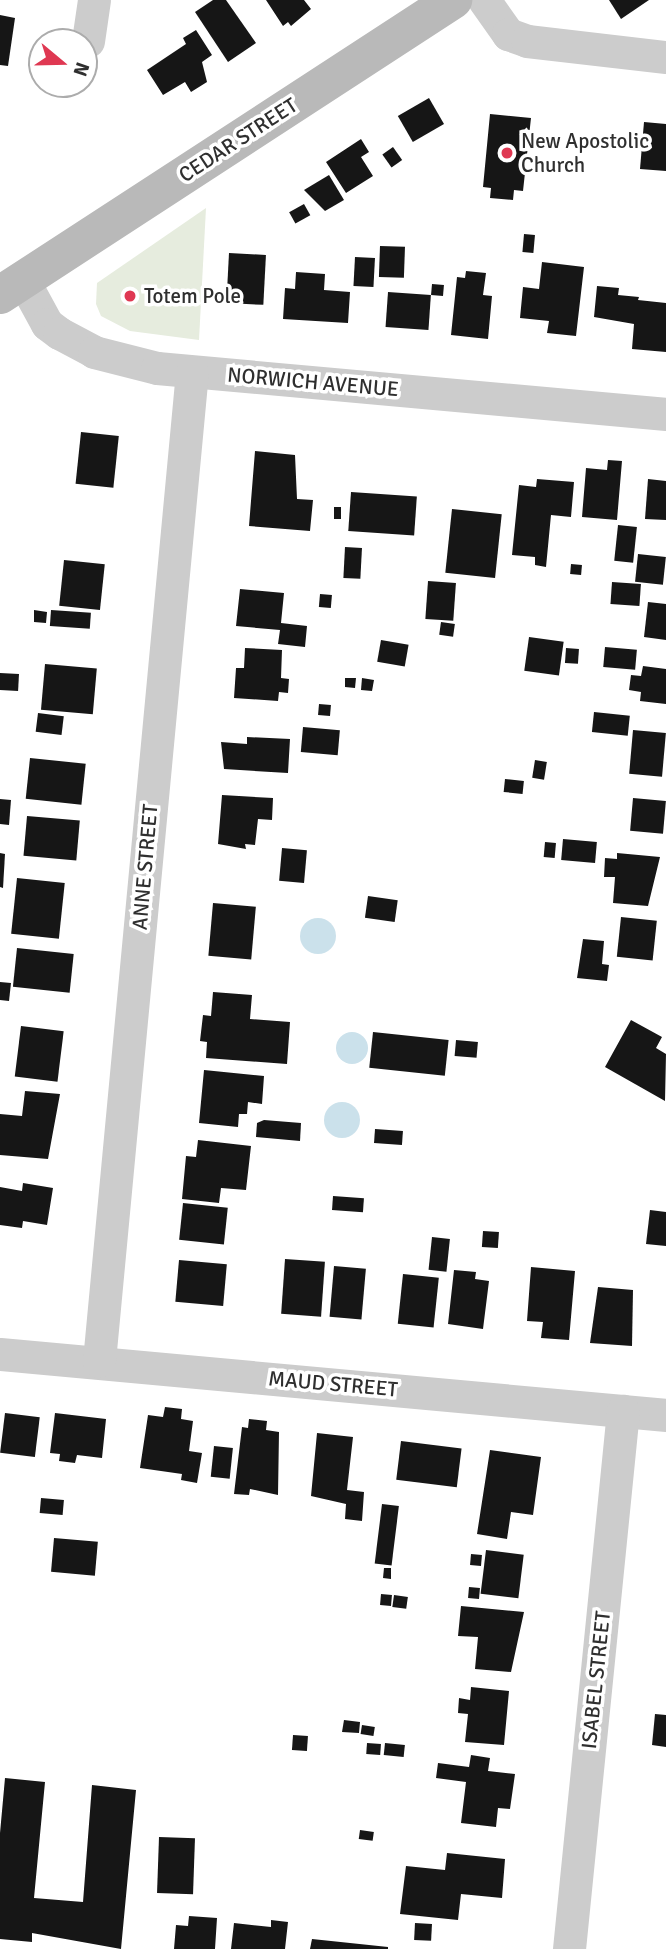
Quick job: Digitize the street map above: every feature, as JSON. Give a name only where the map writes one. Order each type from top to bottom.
[{"type":"main road","name":"CEDAR STREET","points":[[11,288],[453,0]]},
{"type":"street","points":[[90,28],[94,0]]},
{"type":"street","points":[[484,0],[508,34],[527,41],[666,57]]},
{"type":"street","name":"NORWICH AVENUE","points":[[11,288],[47,324],[83,347],[116,359],[192,372],[666,414]]},
{"type":"street","name":"ANNE STREET","points":[[99,1362],[192,372]]},
{"type":"street","name":"MAUD STREET","points":[[0,1354],[666,1415]]},
{"type":"street","name":"ISABEL STREET","points":[[569,1949],[623,1411]]},
{"type":"shaded area","points":[[206,208],[199,340],[130,331],[101,316],[96,304],[97,283]]},
{"type":"water","points":[[318,918],[331,923],[336,936],[331,949],[318,954],[305,949],[300,936],[305,923]]},
{"type":"water","points":[[352,1032],[364,1036],[368,1048],[364,1060],[352,1064],[340,1060],[336,1048],[340,1036]]},
{"type":"water","points":[[342,1102],[355,1107],[360,1120],[355,1133],[342,1138],[329,1133],[324,1120],[329,1107]]},
{"type":"building","points":[[213,0],[226,0],[256,43],[228,62],[195,12]]},
{"type":"building","points":[[266,0],[304,0],[311,9],[291,26],[288,22],[283,26]]},
{"type":"building","points":[[609,0],[649,0],[621,19]]},
{"type":"building","points":[[0,15],[15,18],[8,66],[0,65]]},
{"type":"building","points":[[196,30],[212,55],[202,62],[207,82],[191,92],[185,82],[163,95],[147,70],[186,44],[183,38]]},
{"type":"building","points":[[429,98],[444,124],[413,142],[398,116]]},
{"type":"building","name":"New Apostolic Church","points":[[490,114],[531,118],[523,191],[514,190],[513,200],[490,198],[491,188],[483,187]]},
{"type":"building","points":[[644,122],[666,124],[666,171],[640,169]]},
{"type":"building","points":[[361,139],[369,152],[361,157],[373,176],[346,193],[326,162]]},
{"type":"building","points":[[393,147],[402,160],[392,168],[382,154]]},
{"type":"building","points":[[329,175],[344,200],[325,211],[304,190]]},
{"type":"building","points":[[304,204],[310,215],[295,224],[289,212]]},
{"type":"building","points":[[524,234],[535,235],[533,253],[522,252]]},
{"type":"building","points":[[380,246],[405,247],[404,278],[379,277]]},
{"type":"building","points":[[229,253],[266,255],[263,305],[226,303]]},
{"type":"building","points":[[355,257],[375,258],[373,287],[353,286]]},
{"type":"building","points":[[542,262],[584,267],[576,336],[547,333],[549,321],[520,318],[523,287],[539,289]]},
{"type":"building","points":[[466,271],[486,273],[483,295],[492,296],[488,339],[451,335],[457,277],[465,278]]},
{"type":"building","points":[[296,272],[325,274],[324,290],[350,292],[348,323],[283,319],[285,288],[295,289]]},
{"type":"building","points":[[432,284],[444,285],[443,296],[431,295]]},
{"type":"building","points":[[597,286],[619,288],[618,295],[639,297],[638,300],[666,303],[666,352],[632,349],[634,324],[594,317]]},
{"type":"building","points":[[388,292],[431,295],[428,330],[386,327]]},
{"type":"building","points":[[81,432],[119,436],[113,488],[76,484]]},
{"type":"building","points":[[255,451],[295,455],[297,499],[313,500],[310,531],[249,526]]},
{"type":"building","points":[[608,460],[622,461],[617,520],[582,517],[586,468],[607,470]]},
{"type":"building","points":[[537,479],[574,482],[571,517],[551,515],[546,567],[535,565],[535,557],[512,555],[519,485],[536,487]]},
{"type":"building","points":[[648,479],[666,481],[666,520],[645,519]]},
{"type":"building","points":[[351,492],[417,497],[414,536],[348,531]]},
{"type":"building","points":[[334,507],[341,507],[341,519],[334,519]]},
{"type":"building","points":[[452,509],[502,514],[495,578],[445,573]]},
{"type":"building","points":[[618,525],[637,527],[633,563],[614,561]]},
{"type":"building","points":[[345,547],[362,548],[360,579],[343,578]]},
{"type":"building","points":[[638,554],[666,557],[663,585],[635,582]]},
{"type":"building","points":[[64,560],[105,564],[100,610],[59,606]]},
{"type":"building","points":[[571,564],[582,565],[581,575],[570,574]]},
{"type":"building","points":[[428,581],[456,583],[453,621],[425,619]]},
{"type":"building","points":[[612,582],[641,584],[639,606],[610,604]]},
{"type":"building","points":[[240,589],[284,593],[281,623],[307,626],[305,647],[278,644],[280,630],[236,626]]},
{"type":"building","points":[[320,594],[332,595],[331,608],[319,607]]},
{"type":"building","points":[[648,602],[666,604],[666,640],[644,637]]},
{"type":"building","points":[[34,610],[47,612],[46,623],[34,622]]},
{"type":"building","points":[[51,610],[91,613],[90,629],[50,626]]},
{"type":"building","points":[[441,622],[455,624],[453,637],[439,635]]},
{"type":"building","points":[[529,637],[564,642],[559,676],[524,671]]},
{"type":"building","points":[[381,640],[409,645],[405,667],[377,662]]},
{"type":"building","points":[[605,647],[637,650],[635,670],[603,667]]},
{"type":"building","points":[[245,648],[282,650],[281,678],[289,679],[288,693],[279,692],[278,701],[234,698],[236,668],[244,668]]},
{"type":"building","points":[[566,648],[579,649],[578,664],[565,663]]},
{"type":"building","points":[[45,664],[97,669],[93,714],[41,710]]},
{"type":"building","points":[[643,666],[666,669],[666,704],[640,701],[641,692],[629,690],[631,675],[641,676]]},
{"type":"building","points":[[0,673],[19,674],[18,691],[0,690]]},
{"type":"building","points":[[345,678],[356,678],[355,688],[345,687]]},
{"type":"building","points":[[362,678],[374,680],[372,691],[361,690]]},
{"type":"building","points":[[319,704],[331,705],[330,716],[318,715]]},
{"type":"building","points":[[594,712],[630,716],[628,736],[592,732]]},
{"type":"building","points":[[38,713],[64,716],[61,735],[36,732]]},
{"type":"building","points":[[303,727],[340,730],[338,755],[301,752]]},
{"type":"building","points":[[633,730],[666,733],[662,777],[629,774]]},
{"type":"building","points":[[247,737],[290,739],[288,773],[224,769],[221,742],[247,744]]},
{"type":"building","points":[[30,758],[86,764],[81,805],[26,799]]},
{"type":"building","points":[[535,760],[547,762],[544,780],[532,778]]},
{"type":"building","points":[[505,779],[524,781],[523,794],[504,792]]},
{"type":"building","points":[[222,795],[273,798],[272,820],[258,819],[255,845],[245,844],[246,849],[218,844]]},
{"type":"building","points":[[633,798],[666,801],[663,834],[630,831]]},
{"type":"building","points":[[0,799],[11,800],[9,825],[0,824]]},
{"type":"building","points":[[27,816],[80,821],[76,860],[24,856]]},
{"type":"building","points":[[563,839],[597,842],[595,863],[561,860]]},
{"type":"building","points":[[545,842],[556,843],[555,858],[544,857]]},
{"type":"building","points":[[282,848],[307,850],[304,883],[279,881]]},
{"type":"building","points":[[0,853],[5,854],[3,888],[0,887]]},
{"type":"building","points":[[617,853],[660,857],[648,906],[613,903],[615,877],[604,877],[605,858],[617,859]]},
{"type":"building","points":[[17,878],[65,883],[59,939],[11,934]]},
{"type":"building","points":[[368,896],[398,900],[395,922],[365,918]]},
{"type":"building","points":[[213,903],[256,907],[251,960],[208,956]]},
{"type":"building","points":[[621,917],[657,921],[653,961],[617,957]]},
{"type":"building","points":[[583,939],[604,941],[602,964],[609,965],[607,981],[577,978]]},
{"type":"building","points":[[17,948],[74,954],[70,993],[13,987]]},
{"type":"building","points":[[0,982],[11,983],[9,1001],[0,1000]]},
{"type":"building","points":[[213,992],[252,995],[250,1019],[290,1022],[287,1064],[206,1058],[207,1042],[200,1041],[203,1015],[211,1016]]},
{"type":"building","points":[[631,1020],[662,1037],[656,1048],[666,1054],[665,1101],[605,1067]]},
{"type":"building","points":[[21,1026],[64,1031],[57,1082],[15,1077]]},
{"type":"building","points":[[373,1032],[449,1040],[445,1076],[369,1068]]},
{"type":"building","points":[[456,1040],[478,1042],[477,1058],[455,1056]]},
{"type":"building","points":[[204,1070],[264,1076],[262,1104],[248,1102],[247,1114],[239,1114],[238,1127],[199,1123]]},
{"type":"building","points":[[25,1091],[60,1094],[48,1159],[0,1155],[0,1114],[22,1116]]},
{"type":"building","points":[[264,1120],[301,1123],[300,1141],[256,1137],[257,1123]]},
{"type":"building","points":[[375,1129],[403,1131],[402,1145],[374,1143]]},
{"type":"building","points":[[198,1140],[251,1146],[246,1190],[221,1188],[219,1203],[182,1199],[186,1156],[196,1157]]},
{"type":"building","points":[[23,1183],[53,1188],[47,1225],[23,1221],[22,1228],[0,1225],[0,1187],[22,1191]]},
{"type":"building","points":[[333,1196],[364,1198],[363,1212],[332,1210]]},
{"type":"building","points":[[183,1203],[228,1208],[224,1245],[179,1240]]},
{"type":"building","points":[[650,1210],[666,1212],[666,1246],[646,1244]]},
{"type":"building","points":[[483,1231],[499,1232],[498,1248],[482,1247]]},
{"type":"building","points":[[432,1237],[450,1239],[446,1272],[429,1270]]},
{"type":"building","points":[[285,1259],[325,1262],[321,1317],[281,1314]]},
{"type":"building","points":[[179,1260],[227,1264],[223,1306],[175,1302]]},
{"type":"building","points":[[334,1266],[366,1269],[361,1320],[330,1317]]},
{"type":"building","points":[[531,1267],[575,1271],[569,1340],[541,1338],[543,1322],[527,1321]]},
{"type":"building","points":[[454,1270],[476,1272],[475,1279],[489,1281],[483,1329],[448,1324]]},
{"type":"building","points":[[403,1274],[439,1278],[434,1327],[398,1324]]},
{"type":"building","points":[[598,1287],[633,1290],[632,1346],[590,1343]]},
{"type":"building","points":[[165,1407],[182,1409],[181,1419],[193,1421],[189,1451],[202,1453],[197,1483],[181,1480],[182,1474],[140,1468],[148,1415],[163,1417]]},
{"type":"building","points":[[5,1413],[40,1417],[35,1457],[0,1453]]},
{"type":"building","points":[[55,1413],[106,1419],[102,1458],[77,1455],[75,1463],[59,1461],[60,1454],[50,1453]]},
{"type":"building","points":[[249,1419],[267,1421],[266,1430],[279,1432],[278,1495],[250,1489],[249,1495],[234,1494],[242,1427],[248,1428]]},
{"type":"building","points":[[317,1433],[353,1437],[347,1490],[364,1492],[362,1521],[345,1519],[346,1504],[311,1496]]},
{"type":"building","points":[[401,1441],[462,1448],[457,1487],[396,1480]]},
{"type":"building","points":[[214,1446],[233,1448],[230,1479],[211,1477]]},
{"type":"building","points":[[490,1450],[541,1457],[533,1515],[511,1512],[507,1539],[477,1534]]},
{"type":"building","points":[[41,1498],[64,1500],[63,1515],[40,1513]]},
{"type":"building","points":[[382,1504],[399,1506],[392,1566],[375,1564]]},
{"type":"building","points":[[54,1538],[98,1542],[95,1576],[51,1572]]},
{"type":"building","points":[[486,1550],[524,1555],[518,1598],[481,1594]]},
{"type":"building","points":[[471,1554],[482,1555],[481,1566],[470,1565]]},
{"type":"building","points":[[384,1568],[391,1568],[391,1579],[383,1578]]},
{"type":"building","points":[[469,1587],[480,1588],[479,1599],[468,1598]]},
{"type":"building","points":[[381,1594],[392,1595],[391,1606],[380,1605]]},
{"type":"building","points":[[394,1595],[408,1597],[406,1609],[392,1607]]},
{"type":"building","points":[[461,1606],[524,1612],[511,1672],[475,1669],[478,1637],[458,1636]]},
{"type":"building","points":[[471,1687],[509,1691],[504,1745],[465,1742],[468,1714],[458,1713],[459,1698],[470,1700]]},
{"type":"building","points":[[655,1714],[666,1715],[666,1747],[652,1745]]},
{"type":"building","points":[[344,1720],[360,1722],[359,1733],[342,1732]]},
{"type":"building","points":[[362,1725],[375,1727],[373,1736],[361,1734]]},
{"type":"building","points":[[293,1735],[308,1736],[307,1751],[292,1750]]},
{"type":"building","points":[[367,1743],[381,1744],[380,1755],[366,1754]]},
{"type":"building","points":[[385,1743],[405,1745],[404,1757],[384,1755]]},
{"type":"building","points":[[471,1755],[490,1758],[488,1771],[515,1774],[510,1809],[498,1808],[496,1827],[461,1823],[466,1782],[436,1778],[438,1763],[469,1767]]},
{"type":"building","points":[[5,1778],[45,1782],[34,1898],[83,1902],[92,1785],[136,1790],[121,1949],[32,1933],[32,1942],[0,1939],[0,1833]]},
{"type":"building","points":[[360,1830],[374,1832],[373,1841],[359,1839]]},
{"type":"building","points":[[159,1837],[195,1838],[193,1894],[157,1893]]},
{"type":"building","points":[[447,1853],[505,1859],[502,1898],[461,1894],[458,1920],[400,1914],[406,1866],[445,1870]]},
{"type":"building","points":[[189,1916],[217,1918],[215,1949],[174,1949],[176,1925],[188,1926]]},
{"type":"building","points":[[271,1920],[288,1922],[285,1949],[231,1949],[234,1923],[271,1927]]},
{"type":"building","points":[[415,1923],[432,1924],[431,1941],[414,1940]]},
{"type":"building","points":[[312,1939],[388,1947],[388,1949],[310,1949]]},
{"type":"place","name":"New Apostolic Church","points":[[507,153]]},
{"type":"place","name":"Totem Pole","points":[[130,296]]}]
